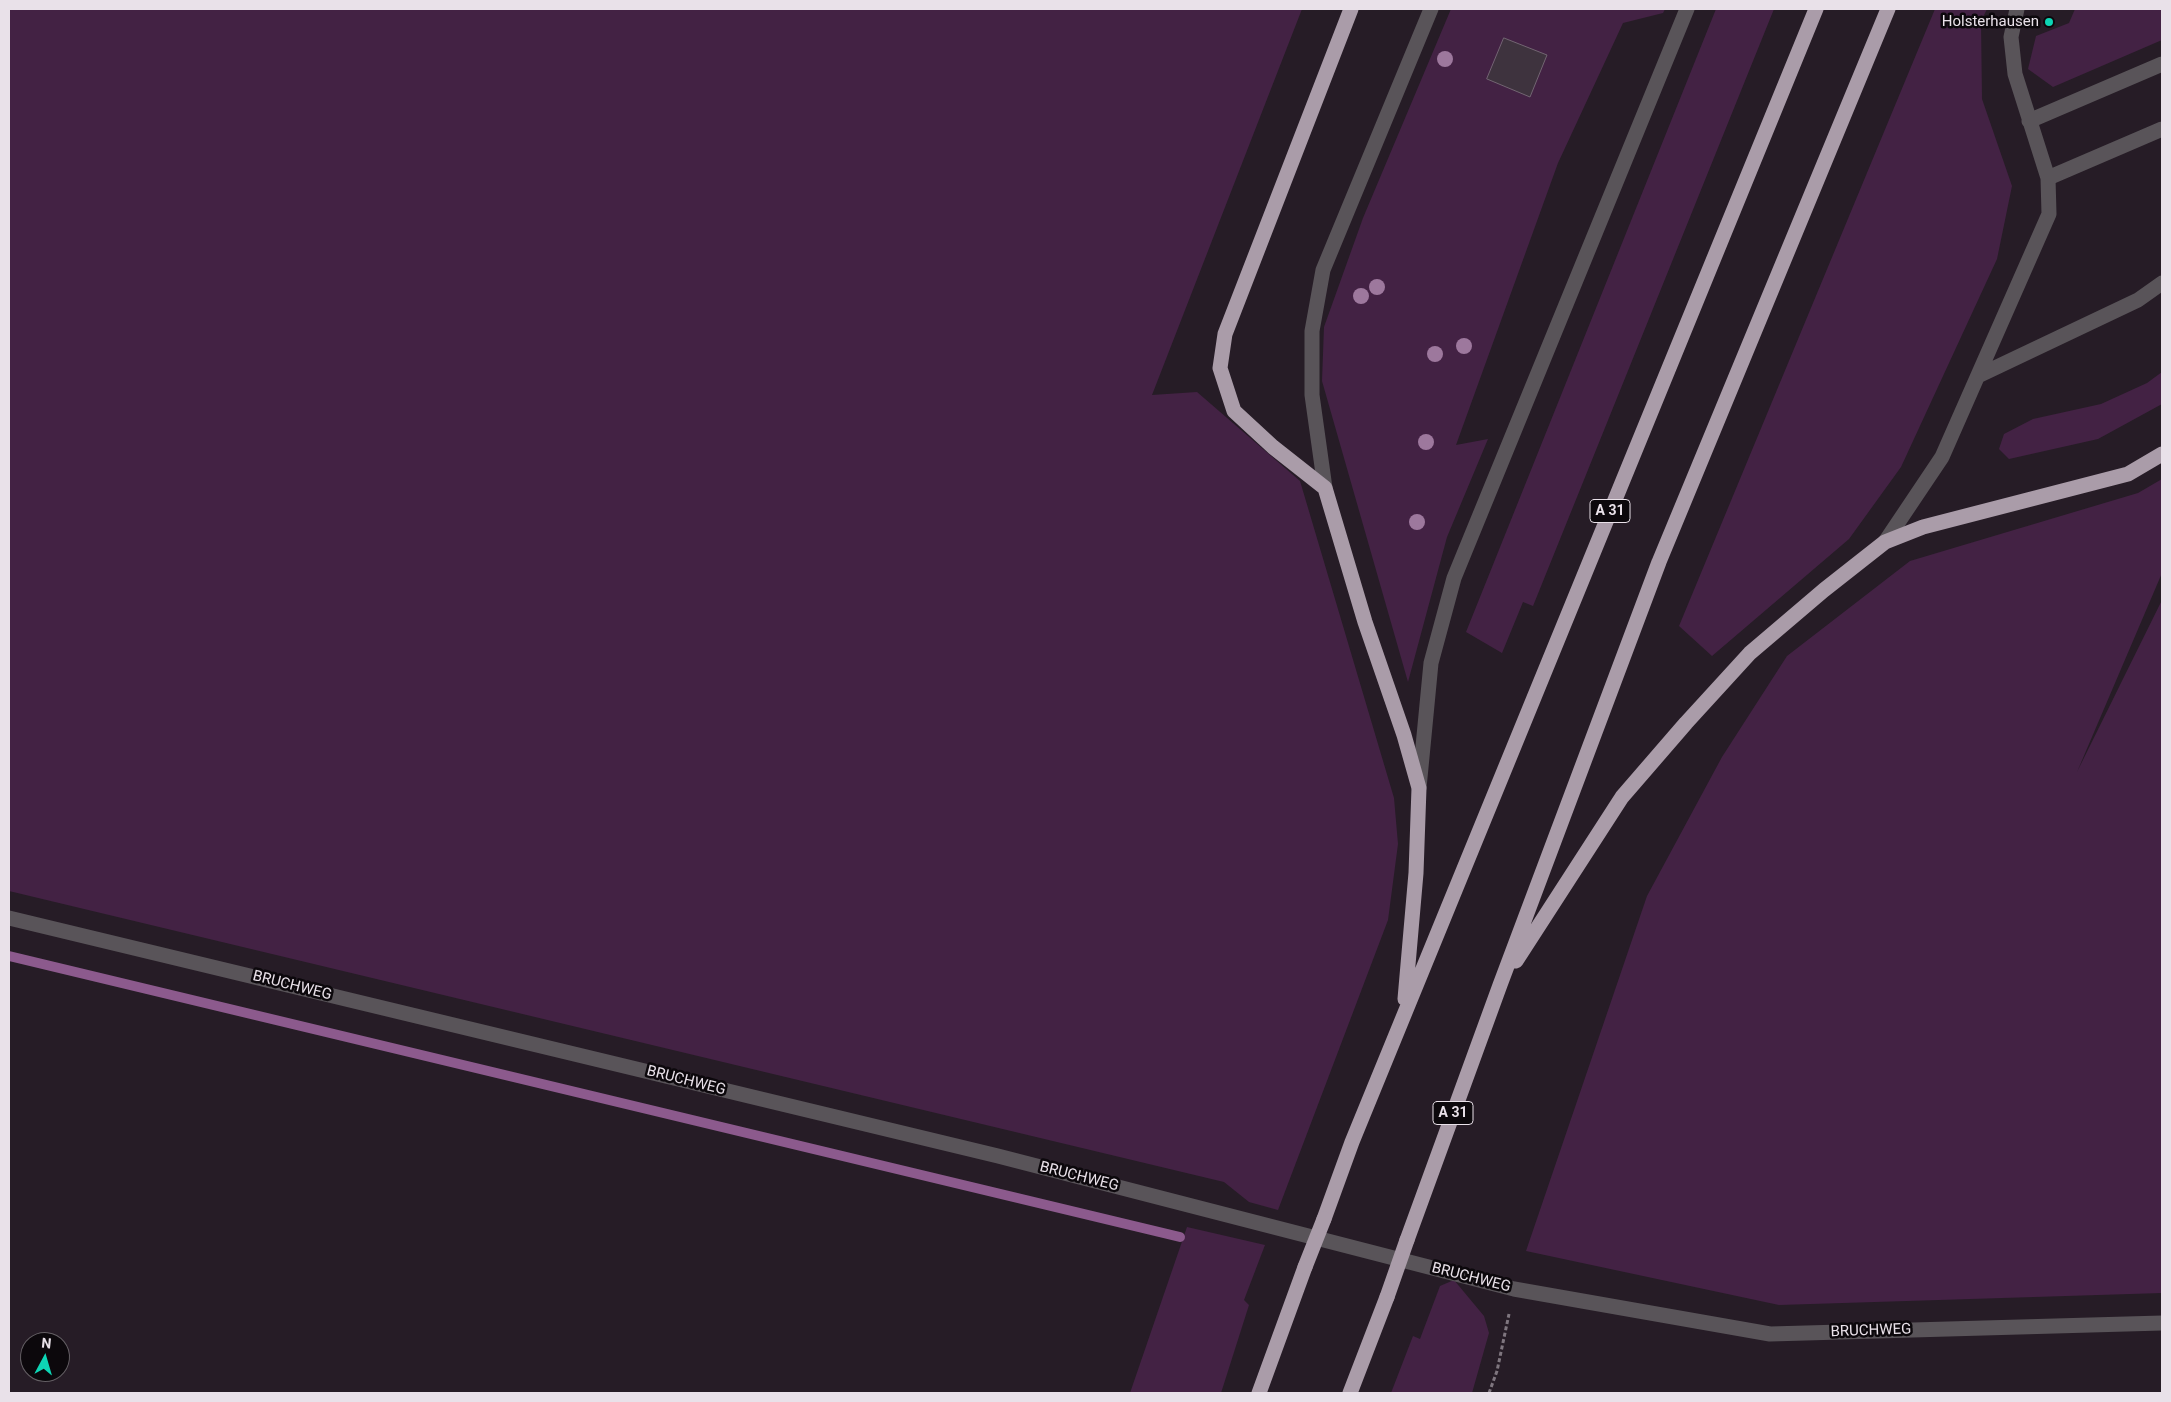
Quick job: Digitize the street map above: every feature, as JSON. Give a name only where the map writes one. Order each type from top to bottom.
[{"type":"highway","points":[[1351,9],[1225,334],[1220,368],[1234,411],[1324,488],[1365,622],[1404,735],[1419,788],[1416,873],[1404,1014]]},
{"type":"highway","name":"A 31","points":[[1259,1393],[1352,1142],[1816,9]]},
{"type":"highway","name":"A 31","points":[[1350,1393],[1387,1297],[1500,985],[1659,562],[1888,9]]},
{"type":"highway","points":[[1500,985],[1622,797],[1750,653],[1824,590],[1885,542],[1923,527],[2128,474],[2162,454]]},
{"type":"street","points":[[1324,488],[1312,395],[1312,331],[1323,270],[1431,9]]},
{"type":"street","points":[[1419,788],[1431,663],[1454,578],[1687,9]]},
{"type":"street","points":[[1885,542],[1942,457],[1980,375],[2049,214],[2048,178],[2015,74],[2011,37],[2017,9]]},
{"type":"street","points":[[2029,121],[2162,64]]},
{"type":"street","points":[[2048,178],[2162,129]]},
{"type":"street","points":[[1980,375],[2138,300],[2162,283]]},
{"type":"street","name":"BRUCHWEG","points":[[9,918],[998,1156],[1514,1289],[1770,1334],[2162,1323]]},
{"type":"path","points":[[1489,1393],[1497,1371],[1514,1289]]},
{"type":"shaded area","points":[[9,9],[1302,9],[1152,395],[1197,392],[1300,481],[1394,798],[1398,844],[1388,920],[1278,1210],[1249,1202],[1224,1182],[9,891]]},
{"type":"shaded area","points":[[1451,9],[1665,9],[1663,13],[1623,23],[1558,163],[1456,445],[1488,439],[1447,537],[1408,682],[1322,381],[1324,327],[1363,218]]},
{"type":"shaded area","points":[[1716,9],[1774,9],[1533,606],[1523,602],[1502,653],[1466,632]]},
{"type":"shaded area","points":[[1935,9],[1987,9],[1981,21],[1982,99],[2012,186],[1997,259],[1901,467],[1849,539],[1712,656],[1679,626]]},
{"type":"shaded area","points":[[2075,9],[2162,9],[2162,40],[2053,87],[2028,69],[2036,36],[2069,23]]},
{"type":"shaded area","points":[[2162,372],[2162,404],[2098,439],[2009,459],[1999,449],[2004,434],[2033,419],[2101,404],[2147,383]]},
{"type":"shaded area","points":[[2162,479],[2162,573],[2077,772],[2162,600],[2162,1293],[1779,1305],[1526,1251],[1647,896],[1722,757],[1787,656],[1910,561],[2138,493]]},
{"type":"shaded area","points":[[1187,1227],[1265,1245],[1244,1300],[1249,1305],[1221,1393],[1130,1393]]},
{"type":"shaded area","points":[[1454,1280],[1484,1316],[1489,1333],[1472,1393],[1391,1393],[1413,1336],[1420,1339],[1440,1286]]},
{"type":"building","points":[[1504,38],[1547,55],[1530,97],[1487,79]]},
{"type":"waterway","points":[[9,956],[1180,1237]]},
{"type":"place","name":"Holsterhausen","points":[[2049,22]]}]
